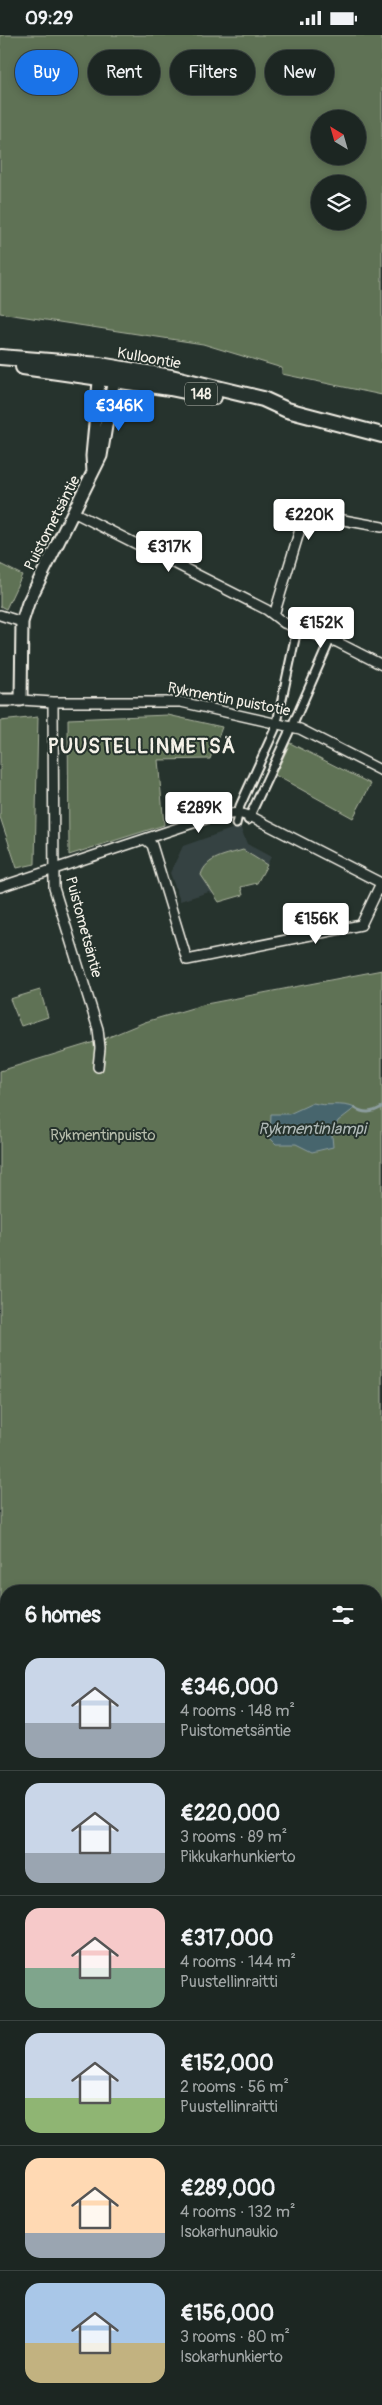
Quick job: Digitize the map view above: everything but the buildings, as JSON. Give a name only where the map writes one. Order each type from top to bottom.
[{"type":"main road","name":"Kulloontie","points":[[0,357],[115,374],[170,388],[261,407],[287,410],[382,435]]},
{"type":"main road","name":"Kulloontie","points":[[0,364],[100,372]]},
{"type":"street","name":"Puistometsäntie","points":[[93,476],[92,456],[100,372]]},
{"type":"street","name":"Puistometsäntie","points":[[21,700],[22,622],[28,603],[75,513],[101,457],[115,374]]},
{"type":"street","points":[[75,513],[274,615],[297,629],[380,660]]},
{"type":"street","points":[[274,615],[305,513],[382,527]]},
{"type":"street","points":[[0,615],[22,622]]},
{"type":"street","points":[[278,718],[297,629]]},
{"type":"street","points":[[294,722],[330,640]]},
{"type":"street","name":"Rykmentin puistotie","points":[[0,700],[181,702],[300,729],[382,771]]},
{"type":"street","name":"Puistometsäntie","points":[[53,702],[54,888],[98,1029],[100,1048],[98,1067]]},
{"type":"street","points":[[236,824],[275,729]]},
{"type":"street","points":[[251,818],[289,732]]},
{"type":"street","points":[[0,887],[214,816],[239,813],[381,882],[361,925],[187,960],[152,845],[146,840]]},
{"type":"shaded area","points":[[240,826],[247,844],[271,857],[257,883],[211,894],[209,892],[180,901],[170,873],[183,846]]},
{"type":"green space","points":[[0,35],[382,35],[382,395],[282,374],[282,368],[203,344],[0,313]]},
{"type":"green space","points":[[0,564],[22,575],[6,609],[0,606]]},
{"type":"green space","points":[[168,715],[222,727],[210,759],[158,760],[164,825],[69,855],[68,719]]},
{"type":"green space","points":[[38,717],[35,864],[17,868],[0,817],[0,721]]},
{"type":"green space","points":[[290,743],[371,784],[353,818],[275,775]]},
{"type":"green space","points":[[243,850],[267,865],[257,883],[241,887],[243,895],[219,902],[201,875],[207,864],[212,860]]},
{"type":"green space","name":"Rykmentinpuisto","points":[[382,970],[382,1585],[0,1585],[0,1071],[104,1039],[145,1022],[206,1004]]},
{"type":"green space","points":[[40,990],[48,1017],[21,1026],[10,999]]},
{"type":"water","name":"Rykmentinlampi","points":[[313,1103],[345,1105],[355,1108],[338,1121],[332,1136],[333,1147],[312,1152],[296,1144],[276,1144],[270,1138],[271,1114],[289,1114]]},
{"type":"waterway","points":[[355,1108],[368,1112],[382,1107]]},
{"type":"district","name":"PUUSTELLINMETSÄ","points":[[142,746]]}]
